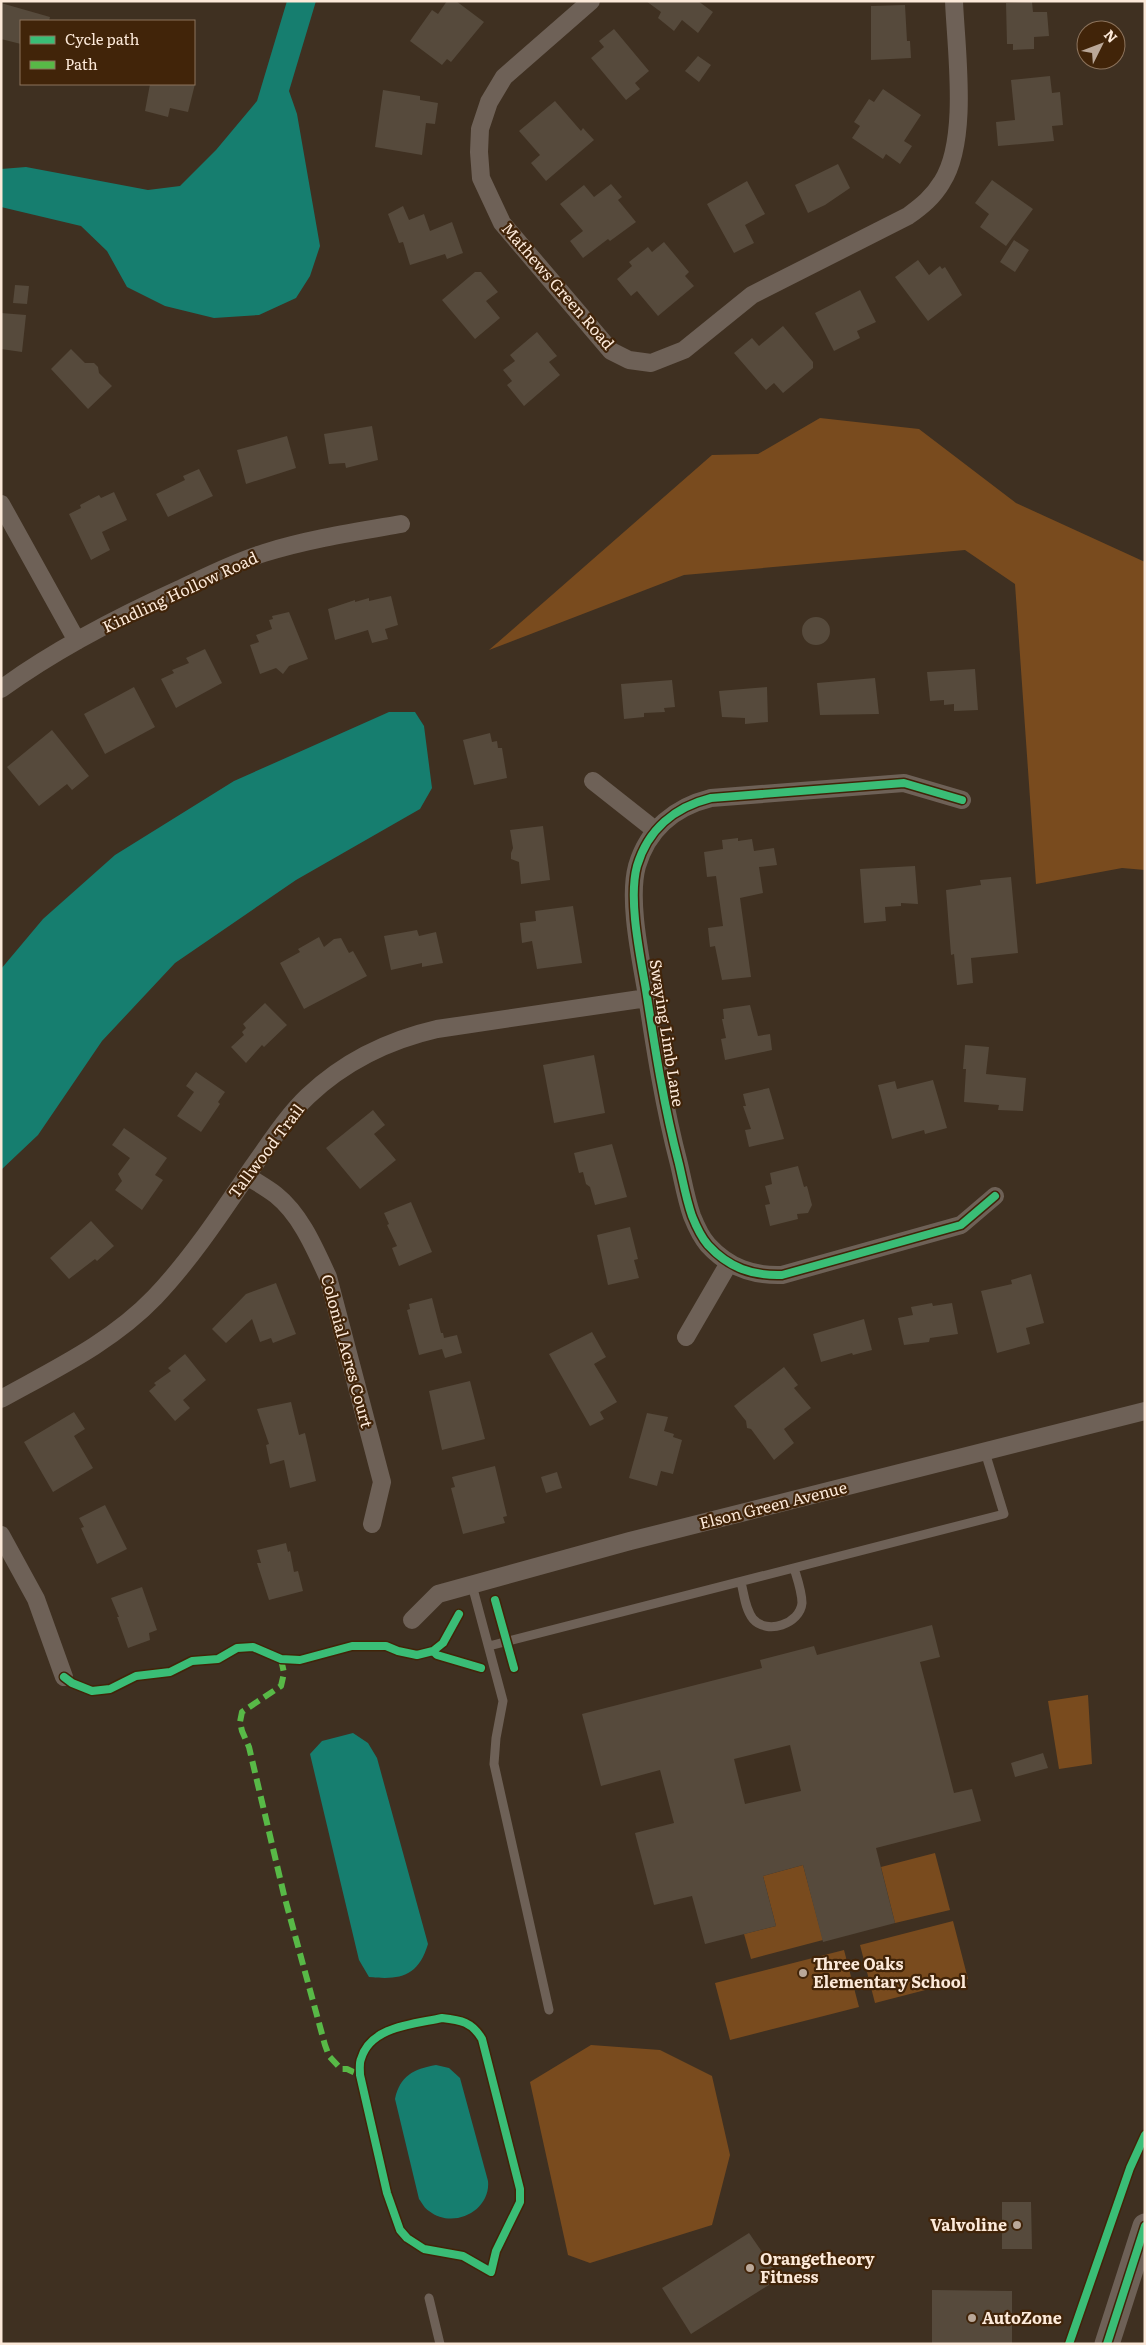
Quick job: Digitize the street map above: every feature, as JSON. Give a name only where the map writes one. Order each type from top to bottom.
[{"type":"main road","points":[[1107,2344],[1145,2226]]},
{"type":"street","name":"Mathews Green Road","points":[[591,1],[504,77],[489,102],[480,128],[481,178],[502,223],[611,351],[629,360],[651,363],[684,350],[752,295],[908,216],[927,203],[943,181],[954,151],[958,120],[954,1]]},
{"type":"street","points":[[1,504],[77,641]]},
{"type":"street","name":"Kindling Hollow Road","points":[[1,689],[24,672],[136,609],[219,571],[262,554],[312,540],[401,524]]},
{"type":"street","points":[[593,781],[655,830]]},
{"type":"street","name":"Swaying Limb Lane","points":[[962,800],[904,782],[711,798],[692,803],[674,812],[655,830],[643,849],[637,868],[635,895],[637,933],[664,1108],[692,1215],[700,1233],[709,1245],[729,1264],[762,1276],[782,1275],[960,1225],[995,1196]]},
{"type":"street","name":"Tallwood Trail","points":[[1,1399],[87,1352],[122,1327],[154,1298],[182,1267],[281,1126],[308,1096],[334,1075],[362,1057],[414,1034],[437,1029],[647,998]]},
{"type":"street","name":"Colonial Acres Court","points":[[247,1176],[277,1196],[298,1221],[315,1248],[328,1277],[382,1482],[372,1524]]},
{"type":"street","points":[[686,1337],[729,1264]]},
{"type":"street","name":"Elson Green Avenue","points":[[412,1620],[438,1594],[630,1541],[1145,1411]]},
{"type":"street","points":[[1,1535],[36,1599],[64,1677]]},
{"type":"lane","points":[[489,1646],[1004,1514],[985,1452]]},
{"type":"lane","points":[[741,1582],[748,1609],[754,1620],[771,1627],[780,1626],[796,1616],[802,1602],[794,1568]]},
{"type":"lane","points":[[472,1585],[503,1701],[496,1738],[494,1764],[549,2010]]},
{"type":"lane","points":[[429,2298],[440,2344]]},
{"type":"shaded area","points":[[820,418],[919,429],[1016,503],[1145,562],[1145,870],[1122,868],[1036,884],[1015,584],[965,550],[684,575],[489,650],[712,455],[758,454]]},
{"type":"shaded area","points":[[1088,1695],[1092,1764],[1059,1769],[1048,1701]]},
{"type":"shaded area","points":[[935,1853],[950,1910],[895,1923],[881,1867]]},
{"type":"shaded area","points":[[803,1865],[823,1940],[751,1959],[744,1934],[776,1926],[763,1876]]},
{"type":"shaded area","points":[[953,1921],[968,1979],[875,2003],[860,1945]]},
{"type":"shaded area","points":[[844,1950],[859,2007],[730,2040],[715,1983]]},
{"type":"shaded area","points":[[591,2045],[660,2050],[712,2076],[730,2155],[712,2225],[590,2263],[568,2255],[530,2082]]},
{"type":"water","points":[[287,1],[316,1],[289,91],[297,114],[320,246],[310,276],[296,298],[259,315],[214,318],[165,306],[127,287],[107,251],[81,226],[1,207],[1,169],[26,167],[148,190],[180,186],[216,150],[257,101]]},
{"type":"water","points":[[389,712],[415,712],[424,726],[432,788],[420,809],[296,880],[175,963],[102,1041],[38,1135],[1,1170],[1,969],[43,919],[115,855],[234,781]]},
{"type":"water","points":[[353,1733],[368,1743],[377,1758],[428,1944],[419,1964],[413,1970],[399,1977],[369,1977],[359,1960],[310,1754],[322,1741]]},
{"type":"water","points":[[436,2065],[449,2068],[460,2078],[488,2181],[487,2192],[477,2209],[459,2218],[449,2219],[439,2216],[428,2210],[419,2199],[395,2099],[404,2079],[414,2071]]},
{"type":"building","points":[[447,1],[456,1],[484,22],[451,62],[447,59],[442,65],[410,41],[432,10],[438,14]]},
{"type":"building","points":[[646,1],[698,1],[713,12],[698,33],[682,20],[674,31],[658,18],[661,12]]},
{"type":"building","points":[[1032,2],[1033,12],[1047,12],[1049,36],[1034,37],[1034,49],[1013,50],[1013,44],[1007,44],[1006,3]]},
{"type":"building","points":[[1,3],[50,17],[49,20],[20,20],[20,44],[1,39]]},
{"type":"building","points":[[905,5],[907,41],[910,41],[911,58],[871,60],[871,6]]},
{"type":"building","points":[[614,29],[649,71],[635,83],[640,89],[626,100],[591,58],[604,47],[599,41]]},
{"type":"building","points":[[698,56],[711,65],[699,82],[685,71]]},
{"type":"building","points":[[1050,76],[1052,93],[1060,92],[1063,125],[1052,126],[1054,141],[998,146],[996,122],[1015,120],[1011,80]]},
{"type":"building","points":[[150,85],[195,85],[188,112],[170,108],[168,117],[145,111]]},
{"type":"building","points":[[883,89],[921,115],[904,141],[912,146],[900,164],[886,154],[883,159],[852,138],[860,126],[854,122],[869,99],[874,102]]},
{"type":"building","points":[[383,90],[420,96],[420,100],[438,103],[435,124],[426,123],[422,155],[375,147]]},
{"type":"building","points":[[555,101],[581,131],[583,128],[594,140],[546,181],[531,163],[540,155],[519,131]]},
{"type":"building","points":[[838,164],[850,188],[825,205],[808,213],[795,185]]},
{"type":"building","points":[[992,180],[1033,209],[1006,246],[980,227],[989,214],[975,203]]},
{"type":"building","points":[[747,181],[765,214],[745,225],[754,243],[734,253],[707,204]]},
{"type":"building","points":[[611,184],[622,197],[618,200],[636,222],[610,241],[608,239],[583,258],[570,241],[583,231],[560,204],[584,185],[594,197]]},
{"type":"building","points":[[403,206],[409,220],[424,214],[430,231],[452,222],[463,253],[447,259],[445,254],[410,265],[403,242],[399,243],[388,214]]},
{"type":"building","points":[[1014,240],[1029,250],[1015,272],[1000,262]]},
{"type":"building","points":[[664,242],[689,272],[685,276],[694,286],[658,316],[637,291],[631,296],[617,279],[632,266],[629,262],[648,247],[652,252]]},
{"type":"building","points":[[918,260],[929,275],[940,266],[942,269],[945,267],[962,295],[928,321],[895,277]]},
{"type":"building","points":[[475,272],[481,272],[498,292],[486,301],[500,318],[475,339],[442,300]]},
{"type":"building","points":[[15,285],[29,286],[27,304],[13,303]]},
{"type":"building","points":[[860,290],[876,322],[857,331],[860,338],[834,351],[815,313]]},
{"type":"building","points":[[1,313],[26,315],[22,352],[1,349]]},
{"type":"building","points":[[783,326],[813,362],[813,368],[783,393],[774,383],[766,390],[734,353],[752,338],[759,346]]},
{"type":"building","points":[[537,332],[557,356],[549,362],[560,375],[524,406],[507,385],[512,381],[503,370],[515,361],[510,355]]},
{"type":"building","points":[[71,349],[85,363],[94,363],[98,367],[99,373],[112,386],[88,409],[51,369]]},
{"type":"building","points":[[372,426],[378,460],[346,468],[345,463],[329,464],[324,434]]},
{"type":"building","points":[[287,436],[296,468],[246,484],[237,450]]},
{"type":"building","points":[[199,469],[213,496],[168,517],[156,494],[185,480],[183,476]]},
{"type":"building","points":[[114,492],[127,520],[102,532],[110,550],[91,560],[69,514],[81,508],[80,505],[99,495],[101,498]]},
{"type":"building","points":[[391,596],[398,625],[385,629],[388,639],[372,643],[368,630],[335,640],[328,609],[355,600],[355,602],[369,598],[369,601]]},
{"type":"building","points":[[289,612],[308,659],[289,666],[283,674],[276,668],[260,674],[250,645],[259,642],[256,635],[272,629],[269,620],[273,619],[272,616]]},
{"type":"building","points":[[816,617],[826,621],[830,631],[826,641],[816,645],[806,641],[802,631],[806,621]]},
{"type":"building","points":[[205,649],[222,683],[176,708],[161,679],[174,673],[172,670],[189,663],[186,658]]},
{"type":"building","points":[[975,669],[978,710],[954,711],[954,704],[944,705],[944,700],[930,701],[927,672]]},
{"type":"building","points":[[875,678],[879,714],[820,715],[817,683]]},
{"type":"building","points":[[672,680],[675,707],[664,708],[665,712],[644,713],[644,717],[624,719],[621,684]]},
{"type":"building","points":[[134,687],[155,727],[105,754],[84,714]]},
{"type":"building","points":[[767,687],[768,722],[745,724],[745,718],[722,717],[719,691]]},
{"type":"building","points":[[52,730],[89,776],[72,790],[67,784],[39,806],[7,767]]},
{"type":"building","points":[[490,733],[492,742],[497,741],[498,748],[502,748],[507,778],[474,785],[463,740]]},
{"type":"building","points":[[543,826],[550,880],[521,884],[519,862],[511,859],[513,848],[510,830]]},
{"type":"building","points":[[738,838],[738,841],[752,839],[754,851],[774,848],[777,865],[759,867],[763,893],[740,898],[751,977],[722,980],[715,946],[710,947],[708,928],[723,926],[716,876],[707,877],[704,852],[723,849],[722,840]]},
{"type":"building","points":[[915,866],[918,904],[901,903],[901,906],[885,907],[886,921],[864,923],[860,869]]},
{"type":"building","points":[[1011,877],[1018,953],[971,958],[973,983],[957,985],[954,954],[951,955],[946,890],[981,885],[980,880]]},
{"type":"building","points":[[573,906],[582,963],[537,969],[532,941],[522,943],[520,923],[536,921],[535,911]]},
{"type":"building","points":[[417,930],[419,936],[436,932],[443,963],[422,967],[422,963],[391,970],[384,936]]},
{"type":"building","points":[[319,937],[324,947],[334,939],[341,938],[349,953],[353,951],[367,976],[304,1009],[280,963],[300,952],[298,949]]},
{"type":"building","points":[[265,1003],[287,1025],[264,1047],[262,1045],[246,1063],[231,1047],[244,1035],[242,1032],[246,1028],[243,1024]]},
{"type":"building","points":[[750,1005],[758,1036],[770,1034],[772,1050],[725,1060],[721,1039],[726,1038],[722,1019],[724,1019],[723,1009]]},
{"type":"building","points":[[965,1045],[989,1047],[986,1074],[1026,1078],[1023,1111],[998,1110],[999,1105],[964,1102],[966,1069],[963,1069]]},
{"type":"building","points":[[594,1055],[605,1113],[554,1123],[543,1065]]},
{"type":"building","points":[[196,1072],[225,1092],[218,1102],[220,1104],[201,1132],[177,1116],[194,1092],[186,1086]]},
{"type":"building","points":[[933,1080],[947,1128],[925,1134],[924,1130],[892,1139],[878,1085],[895,1081],[897,1089]]},
{"type":"building","points":[[769,1088],[784,1139],[749,1147],[745,1130],[751,1129],[743,1106],[746,1106],[743,1094]]},
{"type":"building","points":[[373,1110],[385,1125],[374,1134],[396,1160],[360,1189],[326,1148]]},
{"type":"building","points":[[124,1128],[167,1158],[155,1175],[163,1180],[142,1210],[115,1190],[122,1181],[118,1174],[130,1158],[112,1145]]},
{"type":"building","points":[[612,1144],[627,1197],[595,1205],[583,1172],[579,1173],[574,1153]]},
{"type":"building","points":[[798,1166],[804,1187],[807,1186],[812,1205],[808,1213],[797,1214],[798,1219],[770,1226],[765,1205],[770,1204],[765,1186],[772,1184],[770,1173]]},
{"type":"building","points":[[411,1202],[432,1252],[399,1266],[392,1248],[397,1246],[387,1225],[389,1224],[384,1213]]},
{"type":"building","points":[[91,1221],[114,1246],[97,1261],[95,1259],[69,1279],[50,1258]]},
{"type":"building","points":[[630,1227],[638,1259],[634,1260],[639,1278],[608,1285],[597,1235]]},
{"type":"building","points":[[1031,1274],[1044,1323],[1026,1328],[1030,1344],[997,1353],[981,1291],[1012,1284],[1011,1280]]},
{"type":"building","points":[[276,1283],[296,1334],[273,1343],[271,1338],[260,1342],[252,1319],[226,1343],[212,1329],[246,1294]]},
{"type":"building","points":[[432,1298],[441,1333],[443,1333],[444,1338],[457,1335],[462,1353],[445,1358],[442,1349],[419,1355],[407,1310],[410,1309],[409,1304]]},
{"type":"building","points":[[932,1303],[933,1306],[952,1303],[958,1334],[930,1338],[929,1342],[904,1345],[898,1318],[913,1315],[911,1307]]},
{"type":"building","points":[[864,1319],[872,1350],[853,1355],[852,1353],[821,1362],[813,1334]]},
{"type":"building","points":[[592,1332],[606,1357],[594,1364],[617,1402],[600,1412],[604,1419],[590,1426],[549,1354]]},
{"type":"building","points":[[185,1354],[206,1380],[183,1400],[190,1408],[175,1421],[149,1391],[156,1385],[154,1383],[171,1371],[168,1368]]},
{"type":"building","points":[[784,1367],[798,1385],[794,1388],[811,1408],[784,1429],[794,1443],[774,1460],[751,1429],[747,1428],[746,1421],[734,1406]]},
{"type":"building","points":[[470,1381],[485,1439],[442,1450],[429,1391]]},
{"type":"building","points":[[291,1402],[299,1435],[305,1433],[316,1481],[290,1488],[284,1460],[270,1464],[266,1445],[269,1444],[257,1409]]},
{"type":"building","points":[[74,1412],[85,1429],[74,1436],[93,1468],[53,1492],[24,1442]]},
{"type":"building","points":[[647,1413],[668,1417],[664,1431],[674,1434],[673,1437],[682,1440],[673,1474],[661,1471],[657,1486],[629,1478]]},
{"type":"building","points":[[495,1466],[507,1516],[503,1517],[505,1523],[463,1534],[451,1488],[455,1487],[452,1477]]},
{"type":"building","points":[[557,1472],[562,1488],[546,1493],[541,1477]]},
{"type":"building","points":[[105,1505],[127,1549],[97,1564],[81,1528],[84,1527],[79,1518]]},
{"type":"building","points":[[286,1543],[288,1552],[290,1551],[294,1572],[298,1571],[303,1591],[269,1600],[257,1563],[261,1563],[257,1550]]},
{"type":"building","points":[[142,1587],[157,1630],[149,1633],[150,1640],[128,1648],[111,1598]]},
{"type":"building","points":[[932,1625],[940,1657],[920,1662],[954,1793],[972,1789],[981,1821],[876,1848],[895,1923],[823,1942],[803,1865],[763,1876],[776,1926],[705,1944],[692,1896],[654,1905],[635,1833],[674,1823],[660,1770],[601,1786],[582,1714],[762,1668],[760,1660],[814,1646],[817,1655]],"holes":[[[790,1745],[801,1791],[745,1804],[734,1759]]]},
{"type":"building","points":[[1043,1753],[1048,1768],[1015,1777],[1011,1763]]},
{"type":"building","name":"Valvoline","points":[[1002,2202],[1031,2202],[1032,2249],[1002,2249]]},
{"type":"building","points":[[749,2233],[780,2278],[691,2334],[662,2288]]},
{"type":"building","name":"AutoZone","points":[[932,2290],[1012,2291],[1012,2344],[932,2344]]},
{"type":"marked path","points":[[281,1659],[284,1673],[281,1686],[242,1712],[240,1722],[249,1747],[284,1895],[325,2045],[329,2056],[341,2069],[347,2069],[360,2075]]},
{"type":"cycle path","points":[[962,800],[904,783],[711,798],[698,802],[675,814],[648,841],[637,866],[634,911],[660,1078],[686,1197],[701,1235],[708,1245],[724,1260],[751,1272],[782,1275],[961,1225],[995,1196]]},
{"type":"cycle path","points":[[495,1600],[514,1668]]},
{"type":"cycle path","points":[[459,1614],[443,1643],[433,1651],[437,1655],[481,1668]]},
{"type":"cycle path","points":[[64,1677],[72,1683],[92,1691],[110,1689],[136,1676],[170,1672],[192,1661],[218,1659],[237,1648],[253,1647],[281,1659],[300,1660],[352,1646],[386,1646],[417,1655],[433,1651]]},
{"type":"cycle path","points":[[442,2018],[470,2025],[482,2039],[520,2189],[520,2202],[496,2251],[491,2272],[463,2256],[424,2249],[407,2238],[400,2230],[387,2193],[360,2075],[361,2059],[366,2048],[383,2033],[395,2028],[442,2018]]},
{"type":"cycle path","points":[[1069,2344],[1130,2168],[1145,2135]]},
{"type":"cycle path","points":[[1107,2344],[1145,2226]]},
{"type":"place","name":"Three Oaks Elementary School","points":[[803,1973]]},
{"type":"place","name":"Valvoline","points":[[1017,2225]]},
{"type":"place","name":"Orangetheory Fitness","points":[[750,2268]]},
{"type":"place","name":"AutoZone","points":[[972,2318]]}]
